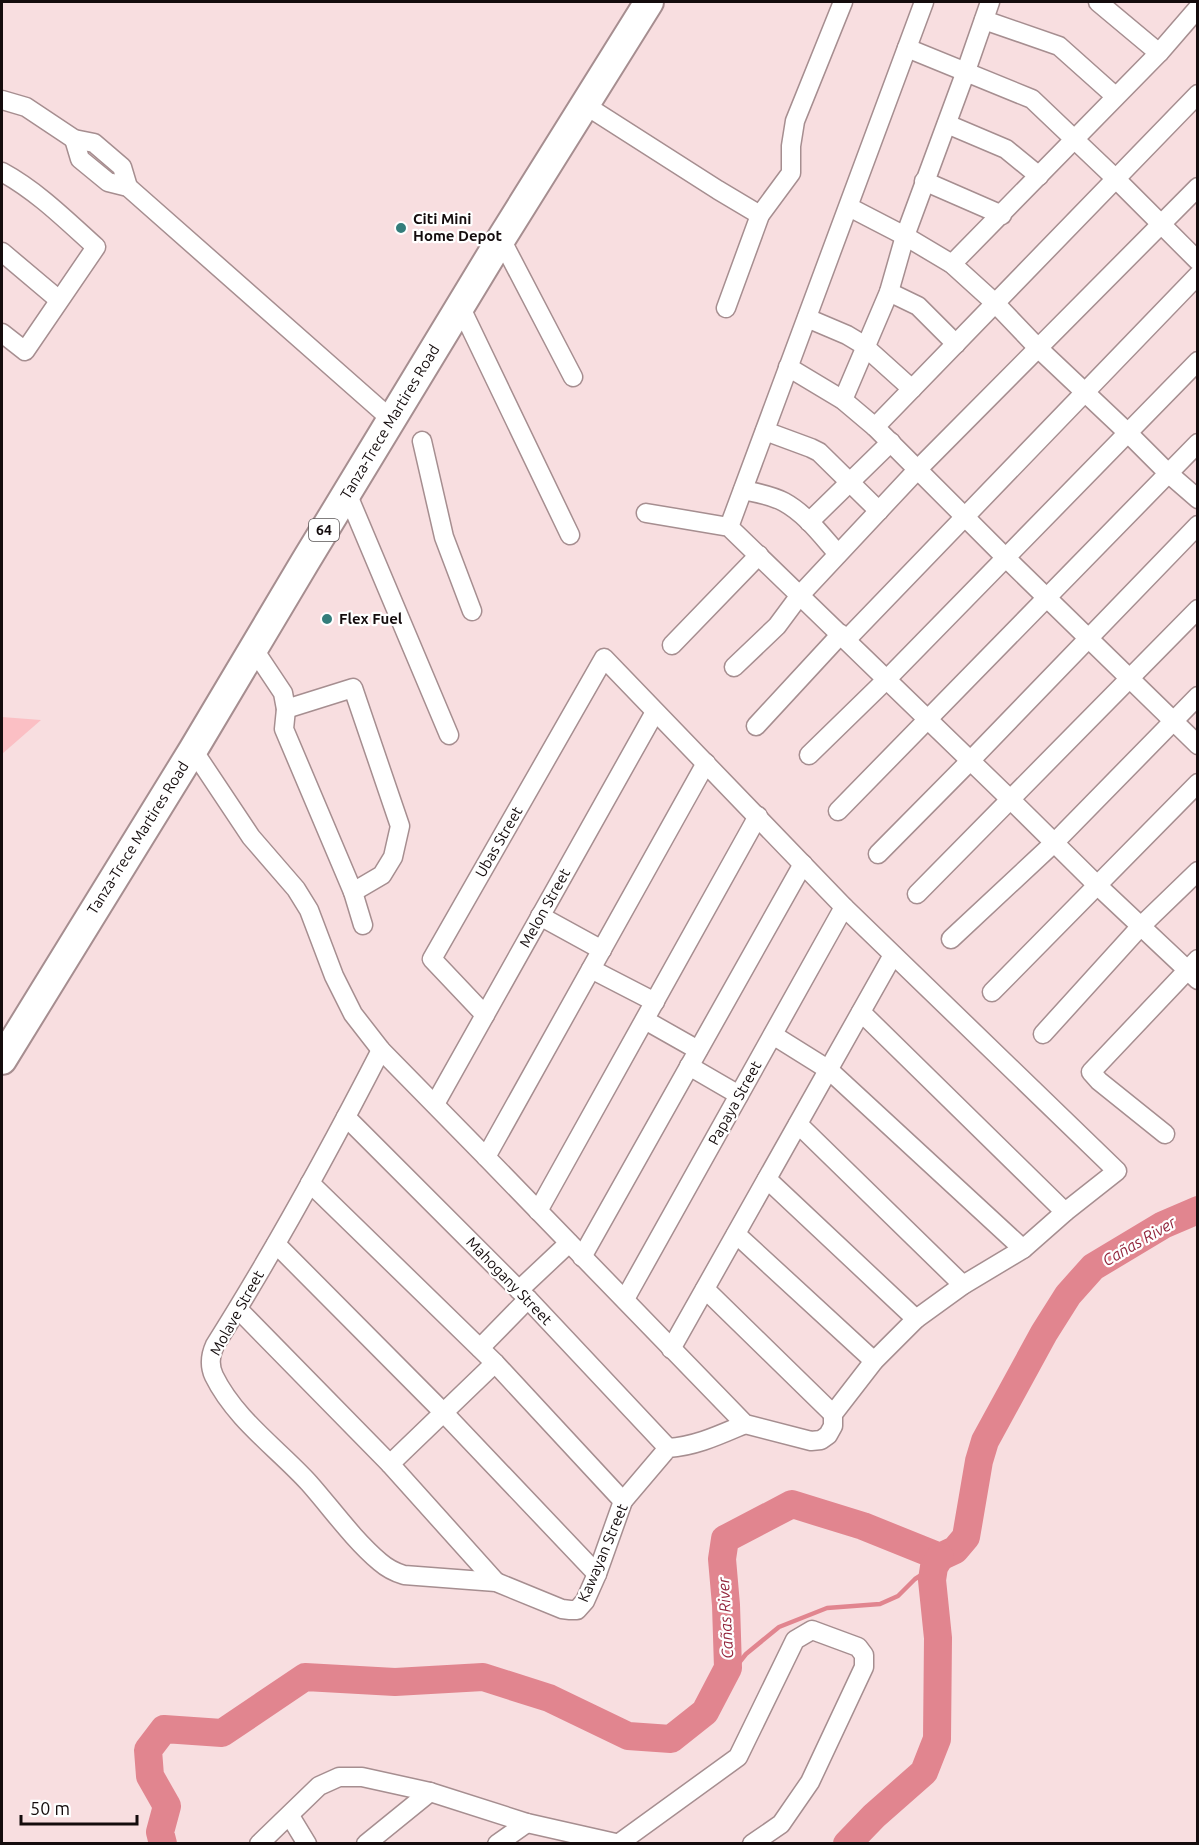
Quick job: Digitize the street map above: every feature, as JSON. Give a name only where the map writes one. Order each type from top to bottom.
[{"type":"main road","name":"Tanza-Trece Martires Road","points":[[2,1060],[193,750],[460,306],[649,2]]},
{"type":"street","points":[[726,308],[760,215],[791,173],[791,146],[795,121],[843,2]]},
{"type":"street","points":[[729,526],[924,2]]},
{"type":"street","points":[[843,400],[889,292],[924,181],[990,2]]},
{"type":"street","points":[[1098,2],[1159,53]]},
{"type":"street","points":[[952,264],[1159,53],[1194,8]]},
{"type":"street","points":[[984,20],[1059,46],[1115,96]]},
{"type":"street","points":[[907,48],[1032,99],[1197,261]]},
{"type":"street","points":[[875,427],[1197,94]]},
{"type":"street","points":[[2,100],[26,107],[74,140],[94,143],[122,167],[128,187],[392,420]]},
{"type":"street","points":[[585,105],[760,215]]},
{"type":"street","points":[[947,123],[1006,149],[1039,176]]},
{"type":"street","points":[[2,172],[41,199],[96,247],[25,351],[9,345],[2,333]]},
{"type":"street","points":[[924,181],[1002,214]]},
{"type":"street","points":[[734,667],[777,626],[800,595],[918,469],[1197,187]]},
{"type":"street","points":[[849,207],[952,264],[1197,500]]},
{"type":"street","points":[[501,239],[573,377]]},
{"type":"street","points":[[2,252],[59,300]]},
{"type":"street","points":[[756,726],[964,516],[1197,275]]},
{"type":"street","points":[[889,292],[918,306],[956,344]]},
{"type":"street","points":[[460,306],[570,536]]},
{"type":"street","points":[[807,318],[866,346],[912,389]]},
{"type":"street","points":[[809,755],[887,679],[1197,361]]},
{"type":"street","points":[[788,367],[843,400],[875,427],[1197,745]]},
{"type":"street","points":[[765,431],[819,452],[879,511]]},
{"type":"street","points":[[422,441],[444,537],[472,611]]},
{"type":"street","points":[[809,522],[891,442]]},
{"type":"street","points":[[838,811],[1197,443]]},
{"type":"street","points":[[743,490],[782,501],[809,522],[838,554]]},
{"type":"street","points":[[347,493],[449,735]]},
{"type":"street","points":[[646,513],[729,526],[1140,927],[1194,970],[1091,1072],[1165,1134]]},
{"type":"street","points":[[878,854],[1197,525]]},
{"type":"street","points":[[672,645],[759,555]]},
{"type":"street","points":[[917,894],[1197,609]]},
{"type":"street","points":[[253,648],[283,693],[286,709],[284,729],[352,892],[363,925]]},
{"type":"street","name":"Ubas Street","points":[[485,1014],[432,959],[604,658],[655,712]]},
{"type":"street","points":[[286,709],[353,687],[400,826],[393,857],[382,875],[352,892]]},
{"type":"street","points":[[951,939],[1055,842],[1197,696]]},
{"type":"street","points":[[193,750],[251,837],[296,889],[309,910],[334,976],[353,1014],[381,1050],[745,1424],[811,1441],[821,1440],[828,1435],[833,1426],[833,1414],[874,1361],[916,1319],[963,1285],[1023,1249],[1117,1171],[844,907],[655,712]]},
{"type":"street","name":"Melon Street","points":[[435,1104],[655,712]]},
{"type":"street","points":[[486,1156],[706,763]]},
{"type":"street","points":[[992,992],[1197,783]]},
{"type":"street","points":[[538,1211],[758,816]]},
{"type":"street","points":[[582,1257],[803,864]]},
{"type":"street","points":[[1043,1034],[1140,927],[1197,871]]},
{"type":"street","name":"Papaya Street","points":[[625,1299],[844,907]]},
{"type":"street","points":[[540,916],[602,950]]},
{"type":"street","points":[[671,1349],[893,955]]},
{"type":"street","points":[[591,969],[655,1002]]},
{"type":"street","points":[[861,1012],[1065,1212]]},
{"type":"street","points":[[645,1020],[739,1095]]},
{"type":"street","points":[[773,1035],[828,1070],[1023,1249]]},
{"type":"street","name":"Molave Street","points":[[381,1050],[276,1245],[211,1354],[210,1365],[219,1384],[242,1416],[308,1482],[369,1552],[391,1571],[404,1575],[496,1582]]},
{"type":"street","name":"Mahogany Street","points":[[346,1117],[524,1294],[668,1448]]},
{"type":"street","points":[[798,1124],[963,1285]]},
{"type":"street","points":[[767,1179],[916,1319]]},
{"type":"street","points":[[310,1183],[495,1363],[623,1501]]},
{"type":"street","points":[[736,1234],[874,1361]]},
{"type":"street","points":[[480,1348],[569,1243]]},
{"type":"street","points":[[276,1245],[444,1413],[597,1574]]},
{"type":"street","points":[[705,1289],[833,1414]]},
{"type":"street","points":[[238,1309],[390,1464],[496,1582]]},
{"type":"street","points":[[390,1464],[495,1363]]},
{"type":"street","points":[[668,1448],[702,1443],[745,1424]]},
{"type":"street","name":"Kawayan Street","points":[[496,1582],[562,1609],[577,1610],[585,1601],[597,1574],[623,1501],[668,1448]]},
{"type":"street","points":[[259,1844],[319,1786],[339,1777],[362,1778],[430,1792],[527,1823],[619,1843],[738,1757],[795,1640],[812,1630],[858,1647],[864,1655],[864,1667],[810,1782],[781,1824],[752,1844]]},
{"type":"street","points":[[366,1844],[430,1792]]},
{"type":"street","points":[[290,1816],[307,1844]]},
{"type":"street","points":[[497,1844],[527,1823]]},
{"type":"shaded area","points":[[2,717],[41,720],[2,754]]},
{"type":"waterway","name":"Cañas River","points":[[163,1844],[160,1832],[167,1806],[150,1776],[148,1750],[164,1729],[222,1733],[305,1677],[395,1682],[483,1677],[549,1698],[628,1736],[671,1739],[705,1712],[728,1668],[722,1559],[725,1539],[792,1504],[863,1526],[940,1557],[955,1550],[966,1537],[979,1461],[985,1441],[1044,1333],[1068,1295],[1093,1267],[1163,1225],[1198,1210]]},
{"type":"waterway","points":[[847,1844],[874,1816],[924,1772],[937,1739],[938,1638],[932,1580],[934,1567],[940,1557]]},
{"type":"waterway","points":[[718,1689],[746,1654],[779,1627],[827,1608],[880,1604],[898,1596],[915,1579],[934,1567]]},
{"type":"place","name":"Citi Mini Home Depot","points":[[401,228]]},
{"type":"place","name":"Flex Fuel","points":[[327,619]]}]
